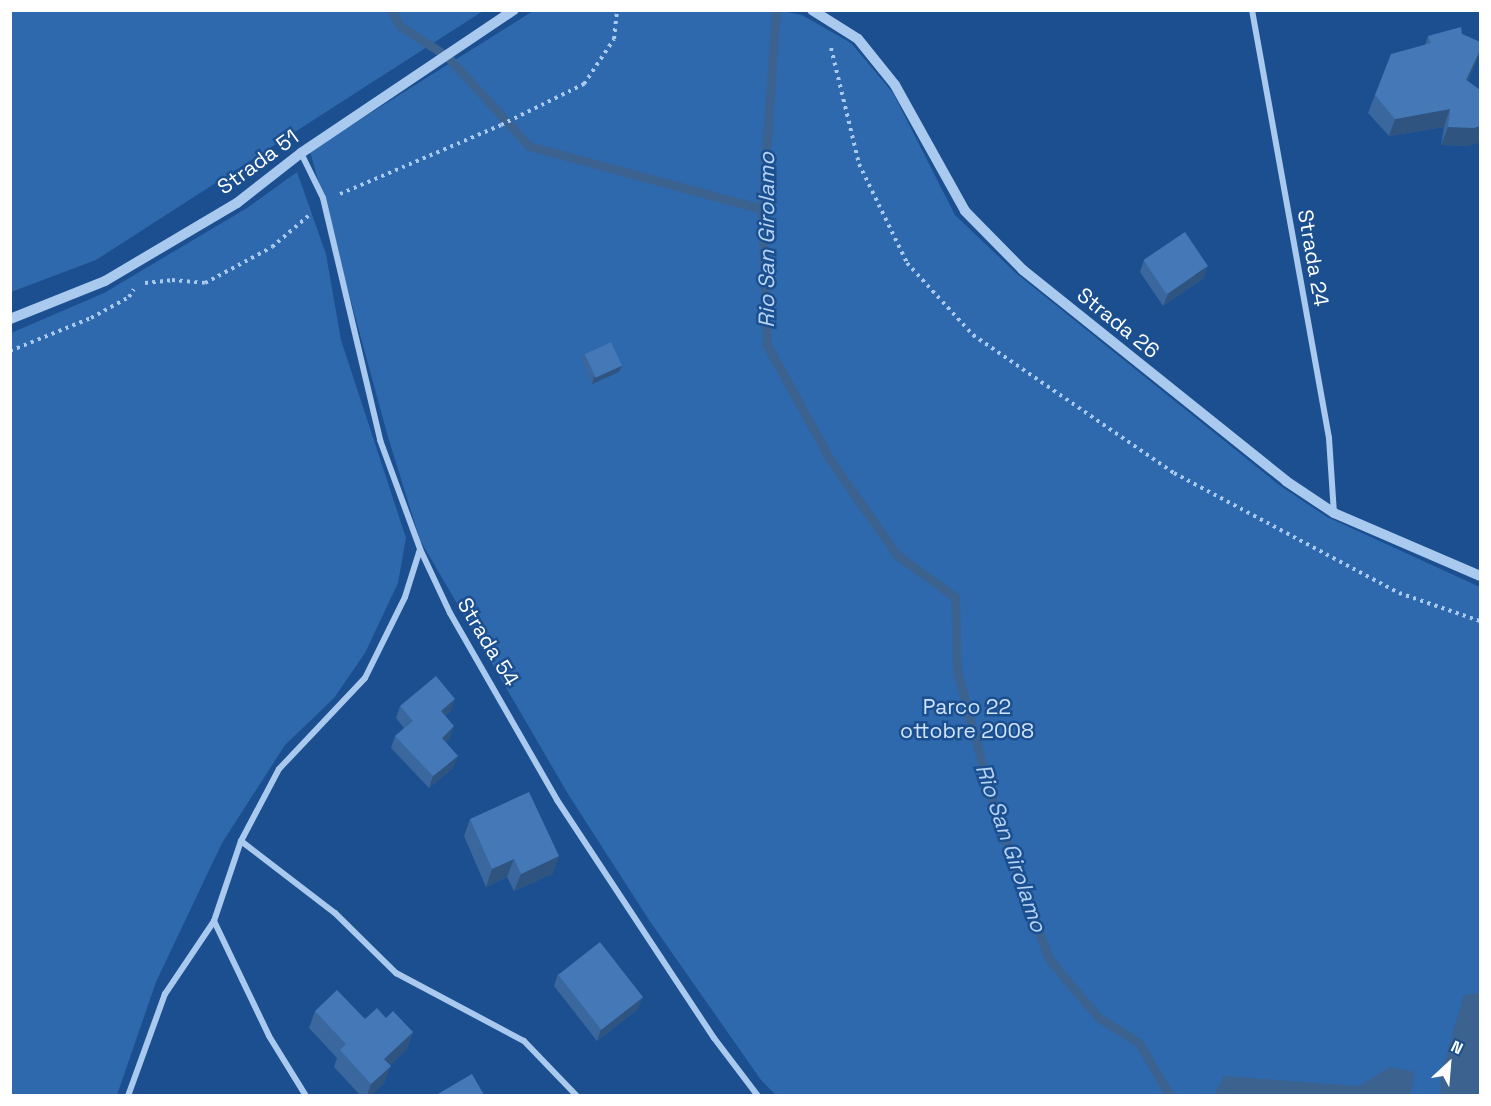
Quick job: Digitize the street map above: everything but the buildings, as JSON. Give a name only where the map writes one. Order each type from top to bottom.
[{"type":"street","name":"Strada 51","points":[[10,319],[105,281],[237,203],[302,153],[514,10]]},
{"type":"street","name":"Strada 26","points":[[812,10],[858,39],[895,85],[965,211],[1023,270],[1276,473],[1334,513],[1480,576]]},
{"type":"street","name":"Strada 24","points":[[1252,10],[1329,438],[1334,513]]},
{"type":"street","name":"Strada 54","points":[[302,153],[323,198],[380,440],[420,549],[450,613],[557,800],[714,1038],[758,1095]]},
{"type":"street","points":[[128,1095],[165,994],[214,921],[241,841],[279,769],[365,678],[405,597],[420,549]]},
{"type":"street","points":[[241,841],[335,913],[396,973],[524,1041],[577,1095]]},
{"type":"street","points":[[214,921],[269,1036],[306,1095]]},
{"type":"path","points":[[10,351],[91,318],[129,297],[136,284],[172,280],[205,283],[272,247],[323,198],[356,190],[584,84],[614,39],[617,10]]},
{"type":"path","points":[[824,18],[859,164],[907,263],[973,335],[1174,473],[1399,593],[1480,621]]},
{"type":"green space","points":[[11,10],[483,11],[96,260],[11,292]]},
{"type":"green space","name":"Parco 22 ottobre 2008","points":[[533,11],[782,11],[802,15],[851,43],[893,93],[955,215],[1017,274],[1279,485],[1327,517],[1480,587],[1480,1095],[776,1095],[761,1080],[649,920],[568,794],[420,540],[388,437],[310,151]]},
{"type":"green space","points":[[297,172],[326,254],[341,340],[406,538],[398,583],[365,653],[334,698],[285,745],[222,843],[156,982],[117,1095],[11,1095],[11,333],[104,293],[247,208]]},
{"type":"shaded area","points":[[1480,993],[1480,1095],[1441,1095],[1440,1076],[1464,995]]},
{"type":"shaded area","points":[[1390,1067],[1415,1072],[1410,1095],[1214,1095],[1224,1076],[1359,1086]]},
{"type":"waterway","points":[[391,10],[400,26],[447,56],[529,146],[762,209]]},
{"type":"waterway","name":"Rio San Girolamo","points":[[776,10],[762,209],[767,345],[831,461],[897,555],[955,597],[957,671],[995,811],[1049,959],[1098,1017],[1139,1043],[1170,1096]]}]
